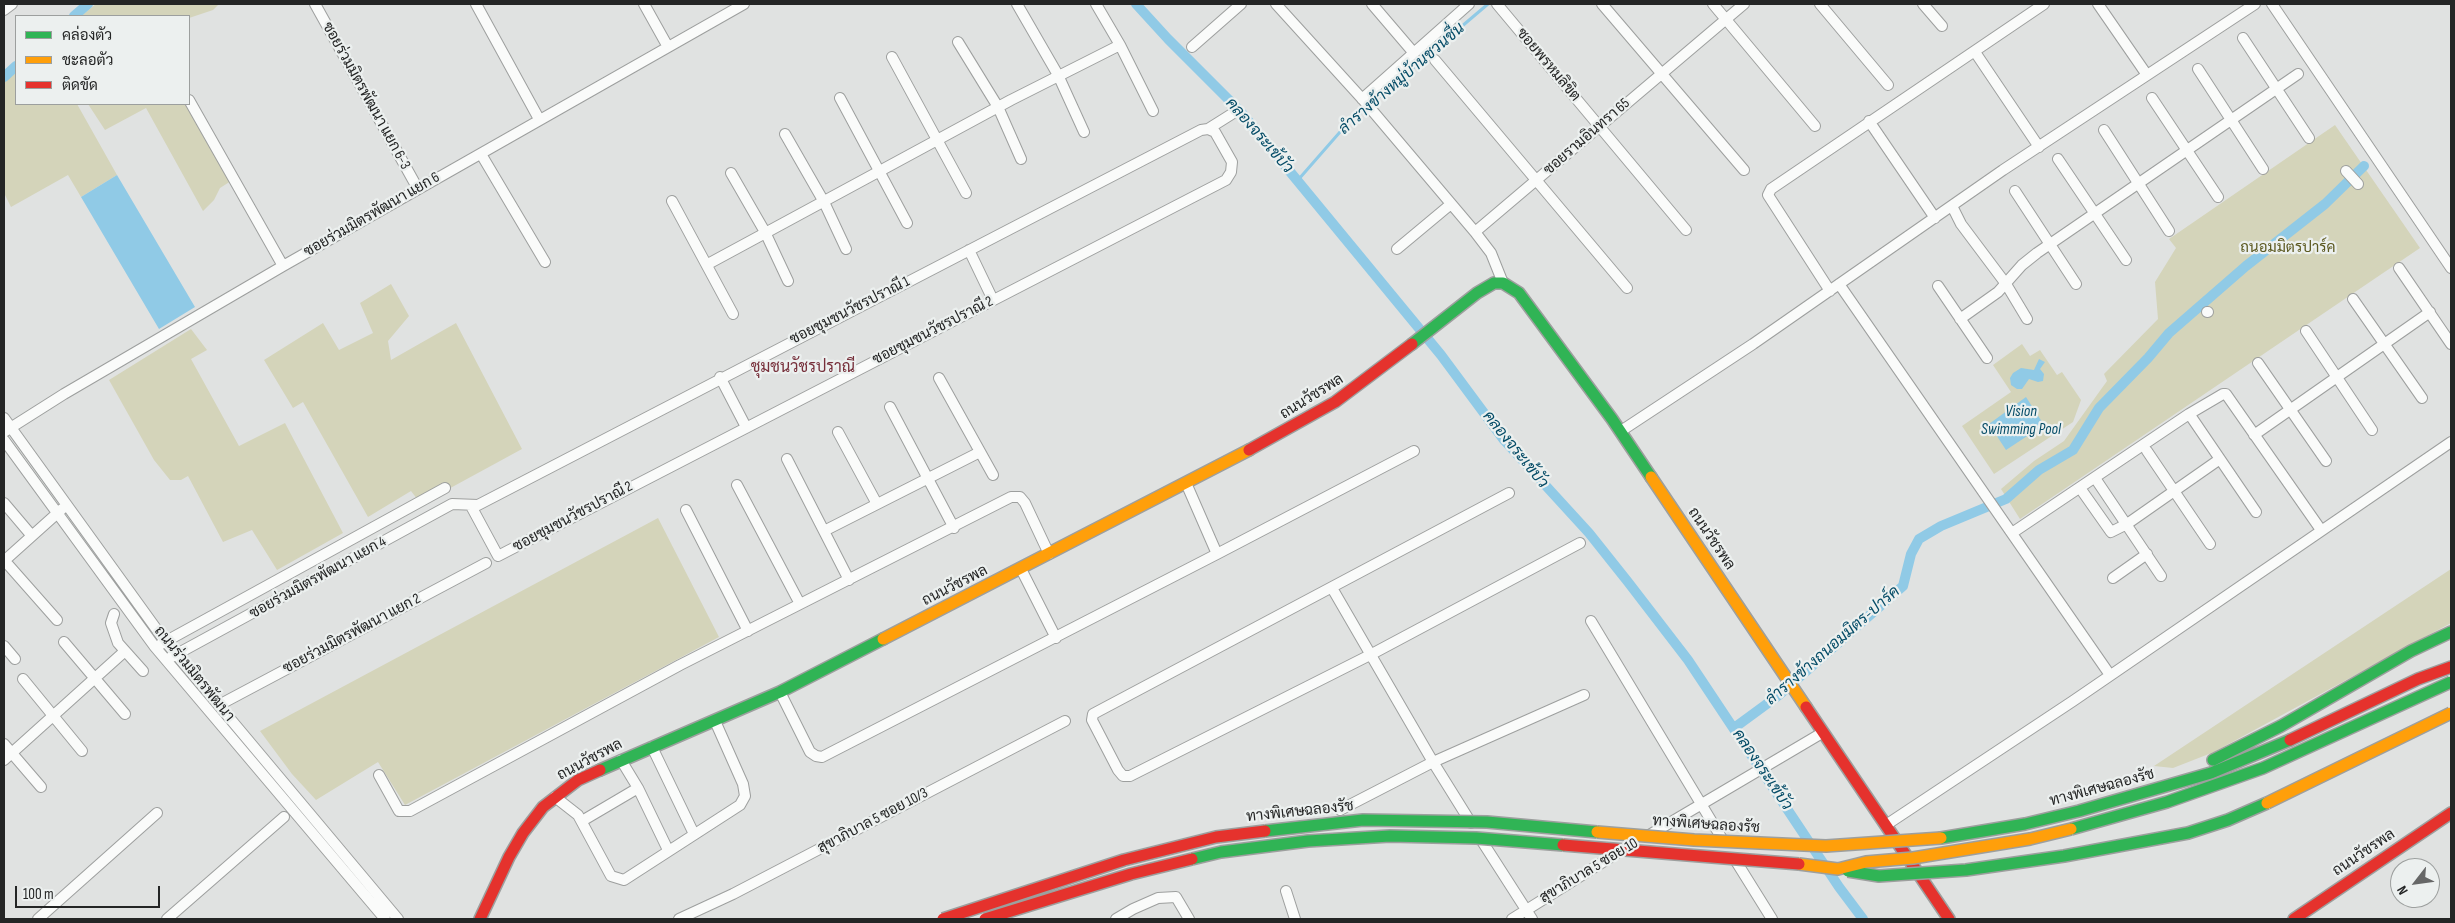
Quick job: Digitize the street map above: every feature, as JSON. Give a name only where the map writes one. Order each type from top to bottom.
[{"type":"main road","name":"ถนนวัชรพล","points":[[480,919],[509,857],[523,833],[543,807],[578,780],[780,692],[1021,569],[1319,412],[1414,343],[1485,286],[1503,283],[1519,294],[1621,431],[1948,919]]},
{"type":"main road","points":[[2169,786],[2197,768],[2281,726],[2411,651],[2451,632]]},
{"type":"main road","name":"ทางพิเศษฉลองรัช","points":[[943,919],[1124,860],[1216,837],[1363,820],[1407,819],[1488,822],[1694,840],[1826,846],[1940,838],[2025,824],[2169,786],[2254,756],[2418,679],[2451,667]]},
{"type":"main road","name":"ทางพิเศษฉลองรัช","points":[[985,919],[1122,877],[1221,852],[1308,841],[1390,836],[1476,838],[1778,862],[1838,869],[1866,862],[1913,858],[2030,839],[2125,815],[2262,768],[2451,682]]},
{"type":"main road","points":[[1838,869],[1879,876],[1966,870],[2064,856],[2188,833],[2228,820],[2299,789],[2448,715]]},
{"type":"main road","name":"ถนนวัชรพล","points":[[2294,919],[2451,813]]},
{"type":"street","points":[[4,10],[12,4]]},
{"type":"street","name":"ซอยร่วมมิตรพัฒนา แยก 6-3","points":[[315,4],[418,189]]},
{"type":"street","points":[[476,4],[539,119]]},
{"type":"street","points":[[644,4],[668,47]]},
{"type":"street","name":"ซอยร่วมมิตรพัฒนา แยก 6","points":[[7,430],[283,266],[744,4]]},
{"type":"street","points":[[1018,4],[1058,75],[1084,132]]},
{"type":"street","points":[[1096,4],[1120,45],[1153,111]]},
{"type":"street","points":[[1192,47],[1241,4]]},
{"type":"street","points":[[1276,4],[1367,104],[1475,232],[1491,253],[1503,283]]},
{"type":"street","points":[[1372,4],[1413,52]]},
{"type":"street","points":[[1367,104],[1413,52],[1469,4]]},
{"type":"street","name":"ซอยพรหมลิขิต","points":[[1497,4],[1686,230]]},
{"type":"street","points":[[1602,4],[1744,170]]},
{"type":"street","points":[[1713,4],[1815,126]]},
{"type":"street","name":"ซอยรามอินทรา 65","points":[[1475,232],[1744,4]]},
{"type":"street","points":[[1820,4],[1888,85]]},
{"type":"street","points":[[1923,4],[1942,26]]},
{"type":"street","points":[[1830,291],[1768,195],[1769,192],[1869,121],[1975,52],[2044,4]]},
{"type":"street","points":[[2098,4],[2147,75]]},
{"type":"street","points":[[2272,4],[2451,268]]},
{"type":"street","points":[[1621,431],[2250,5]]},
{"type":"street","points":[[2243,38],[2309,138]]},
{"type":"street","points":[[958,42],[998,107],[1021,159]]},
{"type":"street","points":[[708,264],[765,232],[882,172],[938,139],[1058,75],[1120,45]]},
{"type":"street","points":[[1975,52],[2039,147]]},
{"type":"street","points":[[892,57],[938,139],[966,194]]},
{"type":"street","points":[[1434,60],[1627,288]]},
{"type":"street","points":[[2198,69],[2263,169]]},
{"type":"street","points":[[1960,319],[2006,284],[2022,265],[2050,244],[2298,74]]},
{"type":"street","points":[[840,98],[882,172],[907,223]]},
{"type":"street","points":[[2152,98],[2218,197]]},
{"type":"street","points":[[190,102],[283,266]]},
{"type":"street","name":"ซอยชุมชนวัชรปราณี 1","points":[[471,506],[478,505],[720,378],[1208,128],[1235,112]]},
{"type":"street","points":[[1869,121],[1935,218]]},
{"type":"street","name":"ซอยชุมชนวัชรปราณี 2","points":[[471,506],[498,556],[1226,180],[1232,172],[1232,162],[1216,132],[1208,128]]},
{"type":"street","points":[[2104,130],[2169,231]]},
{"type":"street","points":[[786,134],[824,202],[846,249]]},
{"type":"street","points":[[481,154],[545,262]]},
{"type":"street","points":[[2058,158],[2126,260]]},
{"type":"street","points":[[2346,171],[2358,184]]},
{"type":"street","points":[[731,173],[765,232],[788,281]]},
{"type":"street","points":[[2015,191],[2076,284]]},
{"type":"street","points":[[672,201],[734,314]]},
{"type":"street","points":[[1397,249],[1451,204]]},
{"type":"street","points":[[1952,206],[1961,224],[2006,284],[2027,319]]},
{"type":"street","points":[[969,250],[993,300]]},
{"type":"street","points":[[2399,268],[2451,344]]},
{"type":"street","points":[[1840,284],[2110,674]]},
{"type":"street","points":[[1938,286],[1987,358]]},
{"type":"street","points":[[2353,299],[2422,398]]},
{"type":"street","points":[[2254,435],[2430,312]]},
{"type":"street","points":[[2306,331],[2372,430]]},
{"type":"street","points":[[2258,364],[2326,461]]},
{"type":"street","points":[[720,378],[746,427]]},
{"type":"street","points":[[939,378],[993,475]]},
{"type":"street","points":[[2012,533],[2223,394],[2226,394],[2321,530]]},
{"type":"street","points":[[890,407],[954,528]]},
{"type":"street","name":"ถนนร่วมมิตรพัฒนา","points":[[4,418],[7,430],[66,505],[165,641],[398,919]]},
{"type":"street","points":[[2192,418],[2256,512]]},
{"type":"street","points":[[838,432],[877,504]]},
{"type":"street","name":"ถนนร่วมมิตรพัฒนา","points":[[4,440],[155,647],[385,919]]},
{"type":"street","points":[[1886,825],[2451,442]]},
{"type":"street","points":[[780,692],[810,752],[822,757],[1056,638],[1414,451]]},
{"type":"street","points":[[2147,451],[2210,544]]},
{"type":"street","points":[[824,531],[980,452]]},
{"type":"street","points":[[787,459],[849,580]]},
{"type":"street","points":[[2080,488],[2109,532],[2127,524],[2220,459]]},
{"type":"street","points":[[2096,478],[2161,576]]},
{"type":"street","points":[[1186,483],[1217,554]]},
{"type":"street","points":[[737,485],[800,604]]},
{"type":"street","points":[[155,647],[445,488]]},
{"type":"street","points":[[1509,493],[1093,714],[1092,720],[1118,770],[1123,776],[1130,776],[1370,654],[1580,543]]},
{"type":"street","points":[[379,774],[399,811],[410,811],[748,631],[954,528],[1011,497],[1020,497],[1049,554]]},
{"type":"street","points":[[4,503],[32,536]]},
{"type":"street","name":"ซอยร่วมมิตรพัฒนา แยก 4","points":[[166,660],[452,504],[459,503],[471,506]]},
{"type":"street","points":[[57,620],[4,561],[66,505]]},
{"type":"street","points":[[686,510],[748,631]]},
{"type":"street","points":[[2113,578],[2147,554]]},
{"type":"street","name":"ซอยร่วมมิตรพัฒนา แยก 2","points":[[219,705],[486,562]]},
{"type":"street","points":[[1021,569],[1056,638]]},
{"type":"street","points":[[1332,588],[1433,762],[1529,915]]},
{"type":"street","points":[[114,614],[111,623],[118,643],[143,671]]},
{"type":"street","points":[[1591,621],[1701,805],[1772,919]]},
{"type":"street","points":[[64,642],[125,714]]},
{"type":"street","points":[[4,646],[15,659]]},
{"type":"street","points":[[8,757],[125,651]]},
{"type":"street","points":[[23,680],[82,750]]},
{"type":"street","points":[[1340,810],[1433,762],[1584,695]]},
{"type":"street","points":[[555,797],[572,808],[582,821],[609,872],[615,879],[624,880],[740,804],[745,796],[743,784],[715,721]]},
{"type":"street","name":"สุขาภิบาล 5 ซอย 10/3","points":[[679,919],[733,894],[1065,721]]},
{"type":"street","name":"สุขาภิบาล 5 ซอย 10","points":[[1512,919],[1529,915],[1603,861],[1754,774],[1822,732]]},
{"type":"street","points":[[4,744],[8,757],[41,787]]},
{"type":"street","points":[[652,747],[694,834]]},
{"type":"street","points":[[621,760],[638,788],[668,850]]},
{"type":"street","points":[[582,821],[638,788]]},
{"type":"street","points":[[38,919],[157,812]]},
{"type":"street","points":[[166,919],[284,817]]},
{"type":"street","points":[[1286,891],[1295,919]]},
{"type":"street","points":[[1116,919],[1158,898],[1176,897],[1189,919]]},
{"type":"green space","points":[[96,4],[219,4],[213,10],[190,18],[190,15],[82,15]]},
{"type":"green space","points":[[15,72],[15,105],[78,105],[117,175],[81,197],[68,175],[11,207],[4,193],[4,82]]},
{"type":"green space","points":[[89,105],[187,105],[231,181],[220,188],[214,200],[203,211],[146,108],[105,130]]},
{"type":"green space","name":"ถนอมมิตรปาร์ค","points":[[2335,125],[2420,248],[2020,519],[2001,489],[2034,461],[2064,441],[2107,381],[2104,374],[2158,319],[2155,282],[2176,248],[2169,239]]},
{"type":"green space","points":[[391,284],[409,316],[388,341],[391,360],[456,323],[522,449],[421,504],[411,491],[368,517],[303,402],[293,408],[264,360],[323,323],[339,350],[373,333],[360,303]]},
{"type":"green space","points":[[191,329],[207,350],[191,359],[239,446],[285,423],[343,533],[277,570],[252,530],[223,542],[188,476],[181,480],[170,480],[154,460],[109,380]]},
{"type":"green space","points":[[2022,344],[2030,356],[2040,350],[2057,375],[2062,372],[2081,400],[2073,422],[1994,474],[1962,426],[2011,392],[1993,365]]},
{"type":"green space","points":[[658,518],[719,637],[405,805],[378,762],[316,800],[292,774],[260,731]]},
{"type":"green space","points":[[2451,569],[2451,623],[2214,752],[2173,768],[2154,766]]},
{"type":"water","points":[[117,175],[195,307],[159,329],[81,197]]},
{"type":"water","points":[[2039,359],[2045,362],[2040,369],[2044,374],[2043,381],[2038,382],[2029,379],[2022,389],[2017,389],[2011,385],[2010,378],[2013,373],[2021,368],[2034,370]]},
{"type":"water","name":"Vision Swimming Pool","points":[[2026,397],[2044,425],[2006,450],[1989,424]]},
{"type":"waterway","points":[[75,15],[88,4]]},
{"type":"waterway","name":"คลองจระเข้บัว","points":[[1136,4],[1240,111],[1441,355],[1504,440],[1589,533],[1628,582],[1688,660],[1839,887],[1863,919]]},
{"type":"waterway","name":"ลำรางข้างหมู่บ้านชวนชื่น","points":[[1298,180],[1347,124],[1488,4]]},
{"type":"waterway","points":[[4,77],[15,67]]},
{"type":"waterway","name":"ลำรางข้างถนอมมิตร-ปาร์ค","points":[[1734,728],[1779,695],[1903,586],[1911,554],[1919,539],[1941,526],[2006,499],[2039,470],[2073,450],[2099,408],[2148,358],[2169,333],[2246,266],[2325,204],[2364,166]]},
{"type":"traffic: fast","points":[[1412,344],[1477,293],[1494,283],[1503,283],[1519,293],[1612,419],[1651,477]]},
{"type":"traffic: fast","points":[[2213,760],[2281,726],[2411,651],[2451,632]]},
{"type":"traffic: fast","points":[[600,770],[780,692],[883,639]]},
{"type":"traffic: fast","points":[[2071,829],[2167,802],[2263,768],[2451,682]]},
{"type":"traffic: fast","points":[[1941,838],[2025,824],[2079,811],[2211,773],[2290,740]]},
{"type":"traffic: fast","points":[[1848,871],[1879,876],[1966,870],[2064,856],[2188,833],[2228,820],[2267,803]]},
{"type":"traffic: fast","points":[[1265,831],[1363,820],[1487,822],[1597,832]]},
{"type":"traffic: fast","points":[[1192,859],[1221,852],[1308,841],[1390,836],[1476,838],[1563,845]]},
{"type":"traffic: slow","points":[[883,639],[1249,450]]},
{"type":"traffic: slow","points":[[1651,477],[1806,707]]},
{"type":"traffic: slow","points":[[2267,803],[2451,713]]},
{"type":"traffic: slow","points":[[1799,864],[1838,869],[1866,862],[1913,858],[2030,839],[2071,829]]},
{"type":"traffic: slow","points":[[1597,832],[1694,840],[1826,846],[1941,838]]},
{"type":"traffic: jam","points":[[1249,450],[1335,402],[1412,344]]},
{"type":"traffic: jam","points":[[2290,740],[2418,679],[2451,667]]},
{"type":"traffic: jam","points":[[1806,707],[1949,919]]},
{"type":"traffic: jam","points":[[480,919],[509,857],[523,833],[543,807],[578,780],[600,770]]},
{"type":"traffic: jam","points":[[2294,919],[2451,813]]},
{"type":"traffic: jam","points":[[943,919],[1124,860],[1216,837],[1265,831]]},
{"type":"traffic: jam","points":[[1563,845],[1799,864]]},
{"type":"traffic: jam","points":[[985,919],[1131,874],[1192,859]]},
{"type":"district","name":"ชุมชนวัชรปราณี","points":[[803,368]]}]
